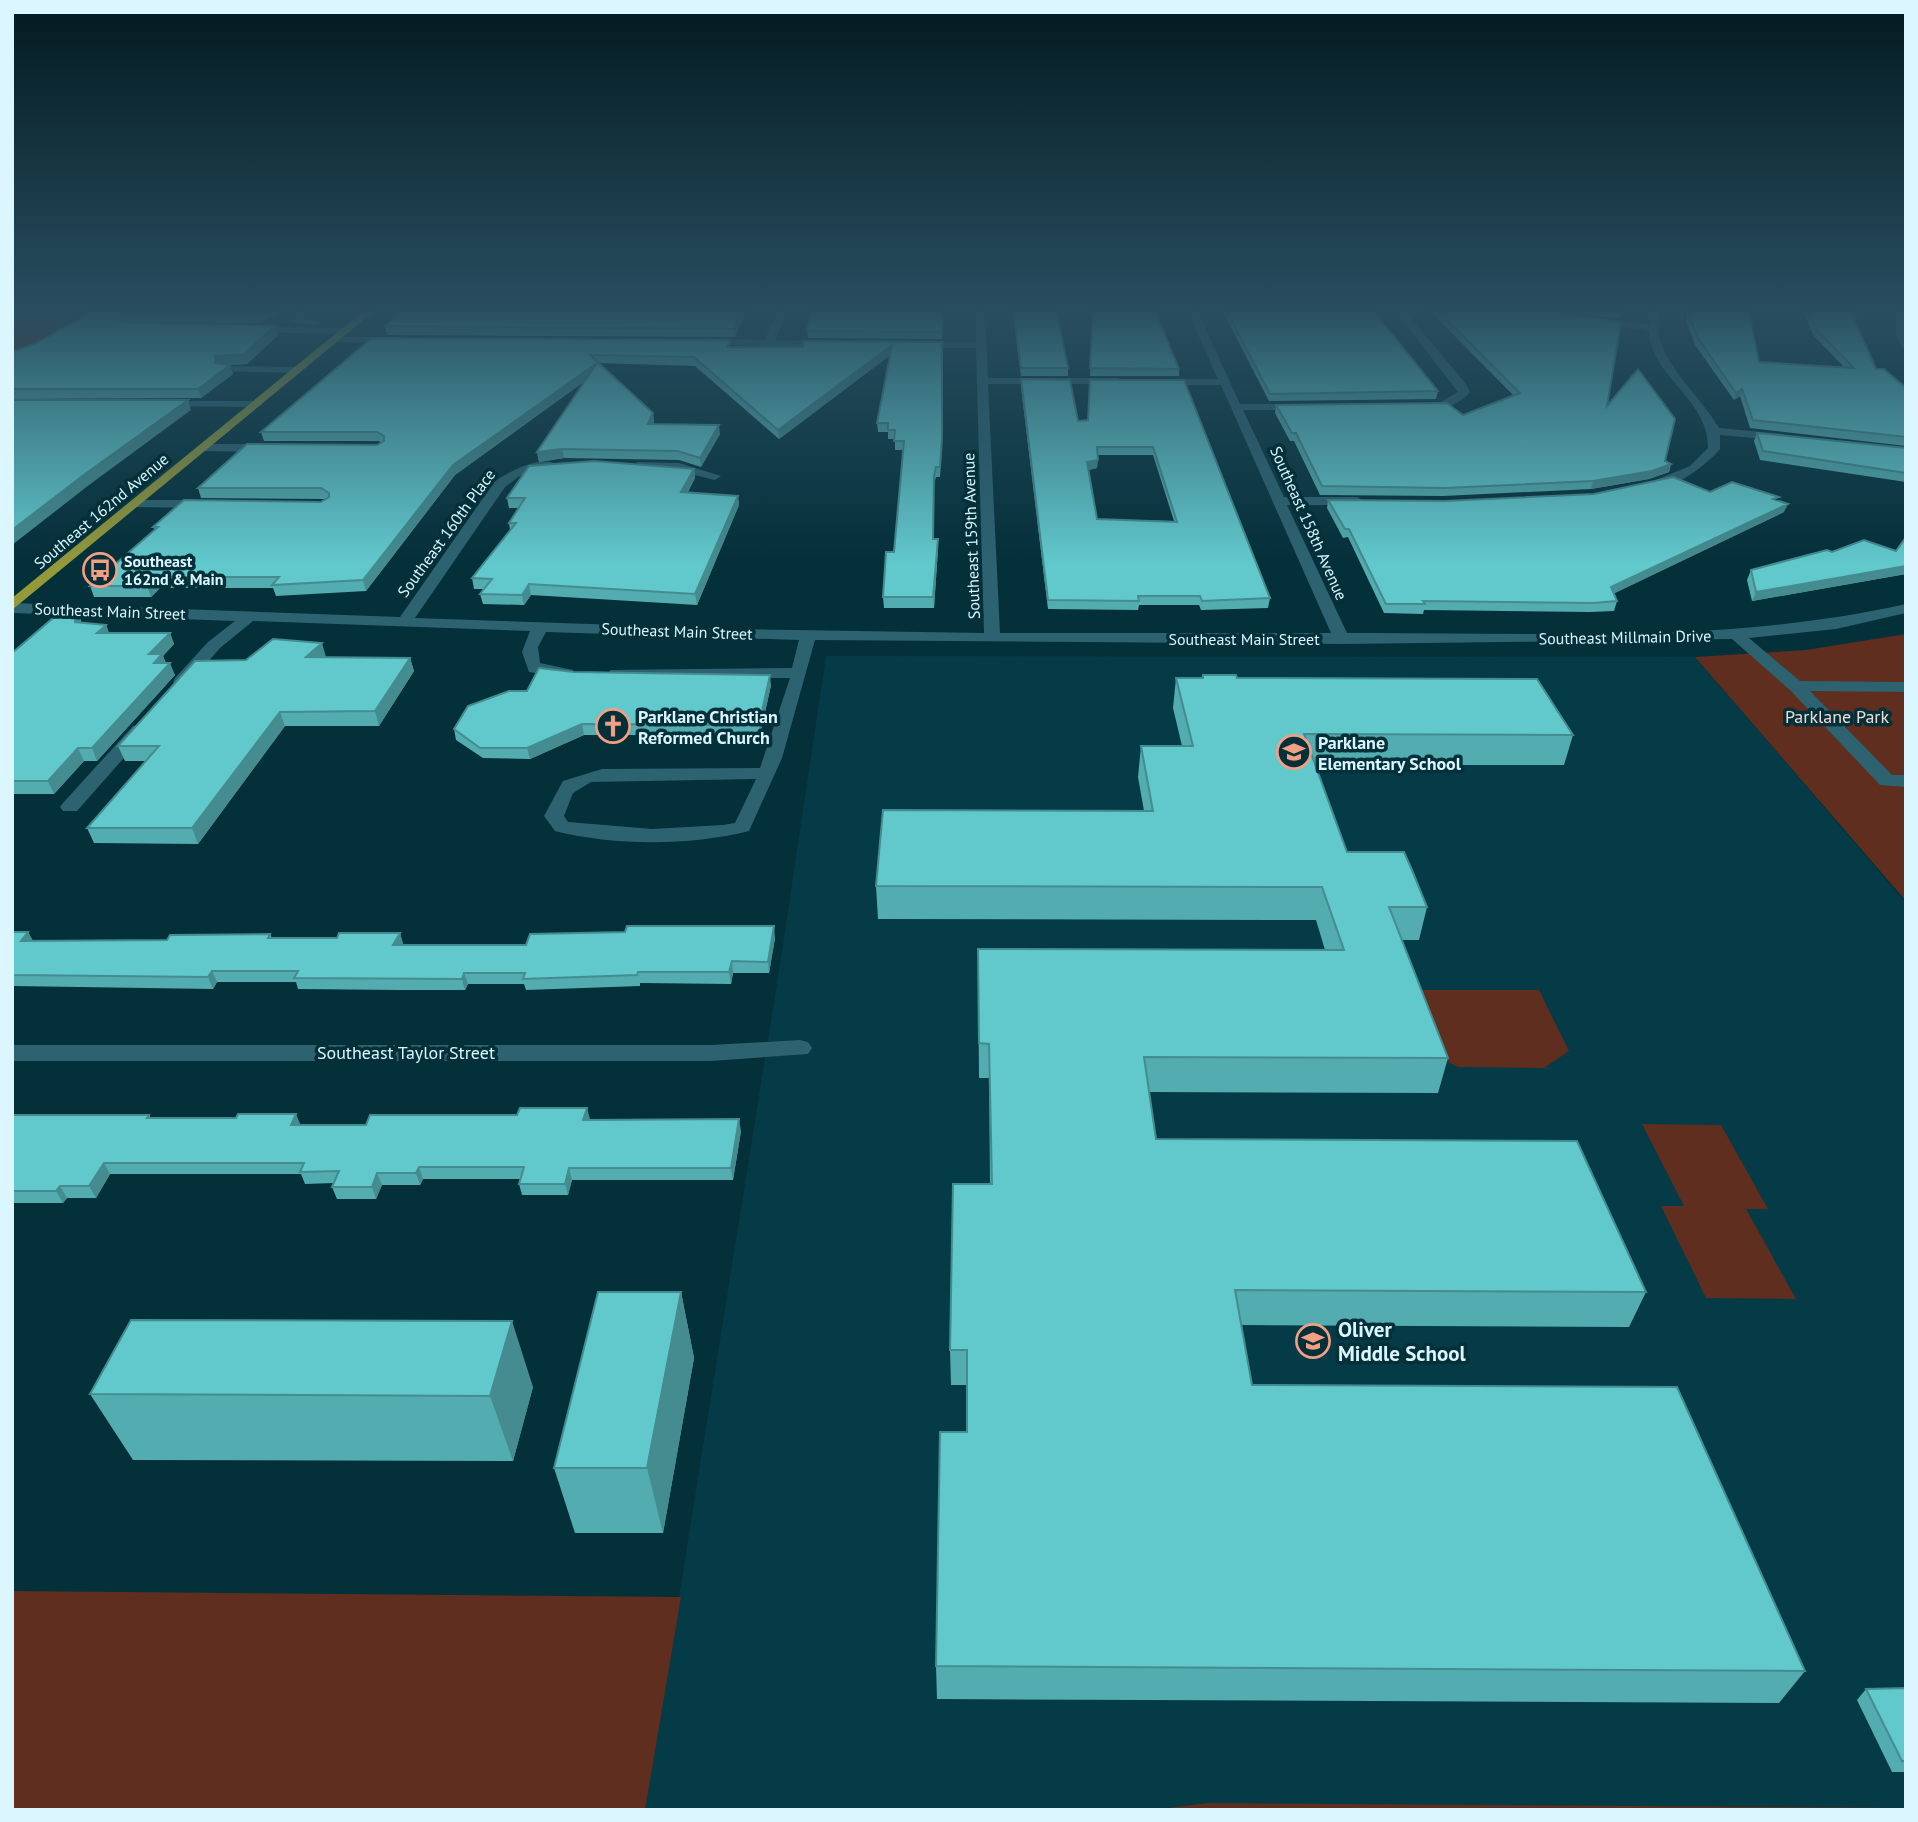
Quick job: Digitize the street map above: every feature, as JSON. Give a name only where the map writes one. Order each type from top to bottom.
[{"type":"main road","name":"Southeast 162nd Avenue","points":[[12,607],[271,393]]},
{"type":"street","name":"Southeast 159th Avenue","points":[[983,393],[992,638]]},
{"type":"street","name":"Southeast 158th Avenue","points":[[1230,393],[1342,639]]},
{"type":"street","points":[[1405,408],[1445,405],[1459,399],[1463,393]]},
{"type":"street","points":[[1641,489],[1681,476],[1703,463],[1715,448],[1716,431],[1691,393]]},
{"type":"street","points":[[148,404],[257,404]]},
{"type":"street","points":[[1237,407],[1321,407]]},
{"type":"street","points":[[1716,431],[1797,439]]},
{"type":"street","points":[[204,448],[285,448]]},
{"type":"street","name":"Southeast 160th Place","points":[[404,622],[500,484],[521,470],[564,465]]},
{"type":"street","points":[[628,466],[679,467],[715,476]]},
{"type":"street","points":[[1279,501],[1374,501]]},
{"type":"street","points":[[136,504],[216,504]]},
{"type":"street","name":"Southeast Main Street","points":[[12,607],[808,636],[1342,639]]},
{"type":"street","name":"Southeast Millmain Drive","points":[[1342,639],[1736,635],[1836,624],[1906,608]]},
{"type":"street","points":[[169,696],[214,645],[250,616]]},
{"type":"street","points":[[541,627],[529,645],[531,662],[535,669],[549,673],[800,673]]},
{"type":"street","points":[[1736,635],[1796,686],[1887,781],[1906,781]]},
{"type":"street","points":[[767,773],[602,775],[576,779],[563,791],[554,816],[562,827],[591,832],[721,832],[742,827],[767,773],[800,673],[808,636]]},
{"type":"street","points":[[1796,686],[1906,687]]},
{"type":"street","points":[[70,807],[151,716]]},
{"type":"street","name":"Southeast Taylor Street","points":[[12,1053],[711,1053],[800,1048]]},
{"type":"shaded area","name":"Oliver Middle School","points":[[826,656],[1695,657],[1906,903],[1906,1810],[645,1810],[781,958]]},
{"type":"green space","name":"Parklane Park","points":[[1906,634],[1906,901],[1695,657],[1806,650]]},
{"type":"green space","points":[[1409,990],[1539,990],[1569,1051],[1544,1068],[1458,1067],[1434,1054]]},
{"type":"green space","points":[[1642,1124],[1721,1125],[1768,1209],[1746,1209],[1796,1299],[1706,1298],[1661,1206],[1684,1206]]},
{"type":"green space","points":[[12,1591],[681,1597],[645,1810],[12,1810]]},
{"type":"green space","points":[[1208,1803],[1906,1808],[1906,1810],[1152,1810]]},
{"type":"building","points":[[307,393],[555,393],[453,465],[363,580],[272,585],[279,577],[156,577],[147,586],[90,586],[158,527],[153,527],[184,500],[321,502],[329,497],[329,493],[321,488],[198,488],[247,444],[377,445],[384,441],[384,436],[377,432],[261,432]]},
{"type":"building","points":[[577,393],[631,393],[653,413],[648,424],[719,425],[700,458],[678,451],[562,449],[537,452]]},
{"type":"building","points":[[735,393],[828,393],[778,430]]},
{"type":"building","points":[[883,393],[942,393],[940,467],[936,467],[934,476],[933,539],[938,539],[933,597],[883,597],[886,552],[894,552],[904,441],[894,441],[895,430],[888,430],[888,423],[877,423]]},
{"type":"building","points":[[1023,393],[1073,393],[1078,421],[1088,420],[1089,393],[1189,393],[1270,598],[1202,601],[1200,596],[1138,596],[1139,601],[1048,600]],"holes":[[[1097,447],[1153,447],[1177,522],[1097,519],[1087,462],[1098,460]]]},
{"type":"building","points":[[1520,393],[1609,393],[1607,406],[1618,393],[1656,393],[1675,419],[1665,461],[1671,464],[1652,471],[1593,481],[1445,488],[1322,486],[1296,433],[1292,433],[1276,405],[1447,403],[1463,415]]},
{"type":"building","points":[[1743,393],[1906,393],[1906,437],[1753,420]]},
{"type":"building","points":[[12,400],[188,400],[12,530]]},
{"type":"building","points":[[1757,433],[1906,448],[1906,473],[1763,451]]},
{"type":"building","points":[[594,461],[694,469],[681,492],[738,496],[695,594],[529,584],[522,595],[480,594],[492,579],[472,578],[516,523],[509,523],[525,498],[507,498],[529,466]]},
{"type":"building","points":[[1673,477],[1710,492],[1732,482],[1779,497],[1773,499],[1788,504],[1611,587],[1617,601],[1593,603],[1423,601],[1425,604],[1386,604],[1349,529],[1345,529],[1328,500],[1445,501],[1594,494]]},
{"type":"building","points":[[1906,537],[1906,566],[1756,592],[1751,570],[1827,550],[1832,552],[1864,540],[1896,551]]},
{"type":"building","points":[[66,607],[76,607],[75,622],[106,625],[97,633],[170,633],[149,654],[162,654],[154,663],[170,663],[92,748],[78,748],[48,781],[12,781],[12,653]]},
{"type":"building","points":[[273,639],[322,643],[306,657],[410,658],[375,711],[280,712],[192,828],[87,828],[159,746],[118,746],[195,661],[246,660]]},
{"type":"building","name":"Parklane Christian Reformed Church","points":[[539,668],[574,672],[770,675],[759,725],[582,724],[527,748],[480,748],[454,729],[468,706],[509,691],[527,691]]},
{"type":"building","points":[[1203,675],[1236,675],[1237,678],[1537,679],[1573,735],[1304,734],[1347,852],[1404,852],[1427,907],[1389,907],[1448,1058],[1144,1057],[1156,1139],[1577,1141],[1646,1292],[1235,1290],[1252,1385],[1677,1387],[1805,1671],[936,1666],[940,1432],[967,1432],[967,1350],[950,1350],[953,1184],[992,1184],[989,1044],[979,1043],[978,949],[1344,950],[1322,887],[876,886],[883,810],[1153,811],[1141,746],[1193,746],[1176,678],[1203,678]]},
{"type":"building","points":[[627,926],[774,926],[768,962],[732,961],[729,972],[638,972],[637,975],[523,979],[525,973],[464,973],[462,979],[294,978],[298,971],[212,971],[208,977],[12,975],[12,932],[28,932],[21,941],[167,940],[170,935],[270,934],[268,938],[337,938],[339,933],[400,933],[393,945],[526,945],[530,934],[625,932]]},
{"type":"building","points":[[520,1108],[587,1108],[583,1120],[739,1119],[731,1168],[569,1168],[565,1184],[519,1184],[524,1167],[419,1167],[416,1173],[377,1173],[372,1187],[332,1187],[339,1171],[300,1172],[304,1163],[104,1163],[89,1186],[60,1186],[56,1191],[12,1191],[12,1115],[236,1118],[238,1114],[296,1114],[291,1125],[366,1125],[370,1115],[517,1115]]},
{"type":"building","points":[[598,1292],[681,1292],[647,1468],[554,1468]]},
{"type":"building","points":[[131,1320],[512,1321],[490,1396],[90,1394]]},
{"type":"building","points":[[1906,1688],[1906,1761],[1902,1761],[1866,1689]]},
{"type":"place","name":"Southeast 162nd & Main","points":[[100,570]]},
{"type":"place","name":"Parklane Christian Reformed Church","points":[[613,726]]},
{"type":"place","name":"Parklane Elementary School","points":[[1294,752]]},
{"type":"place","name":"Oliver Middle School","points":[[1313,1341]]}]
